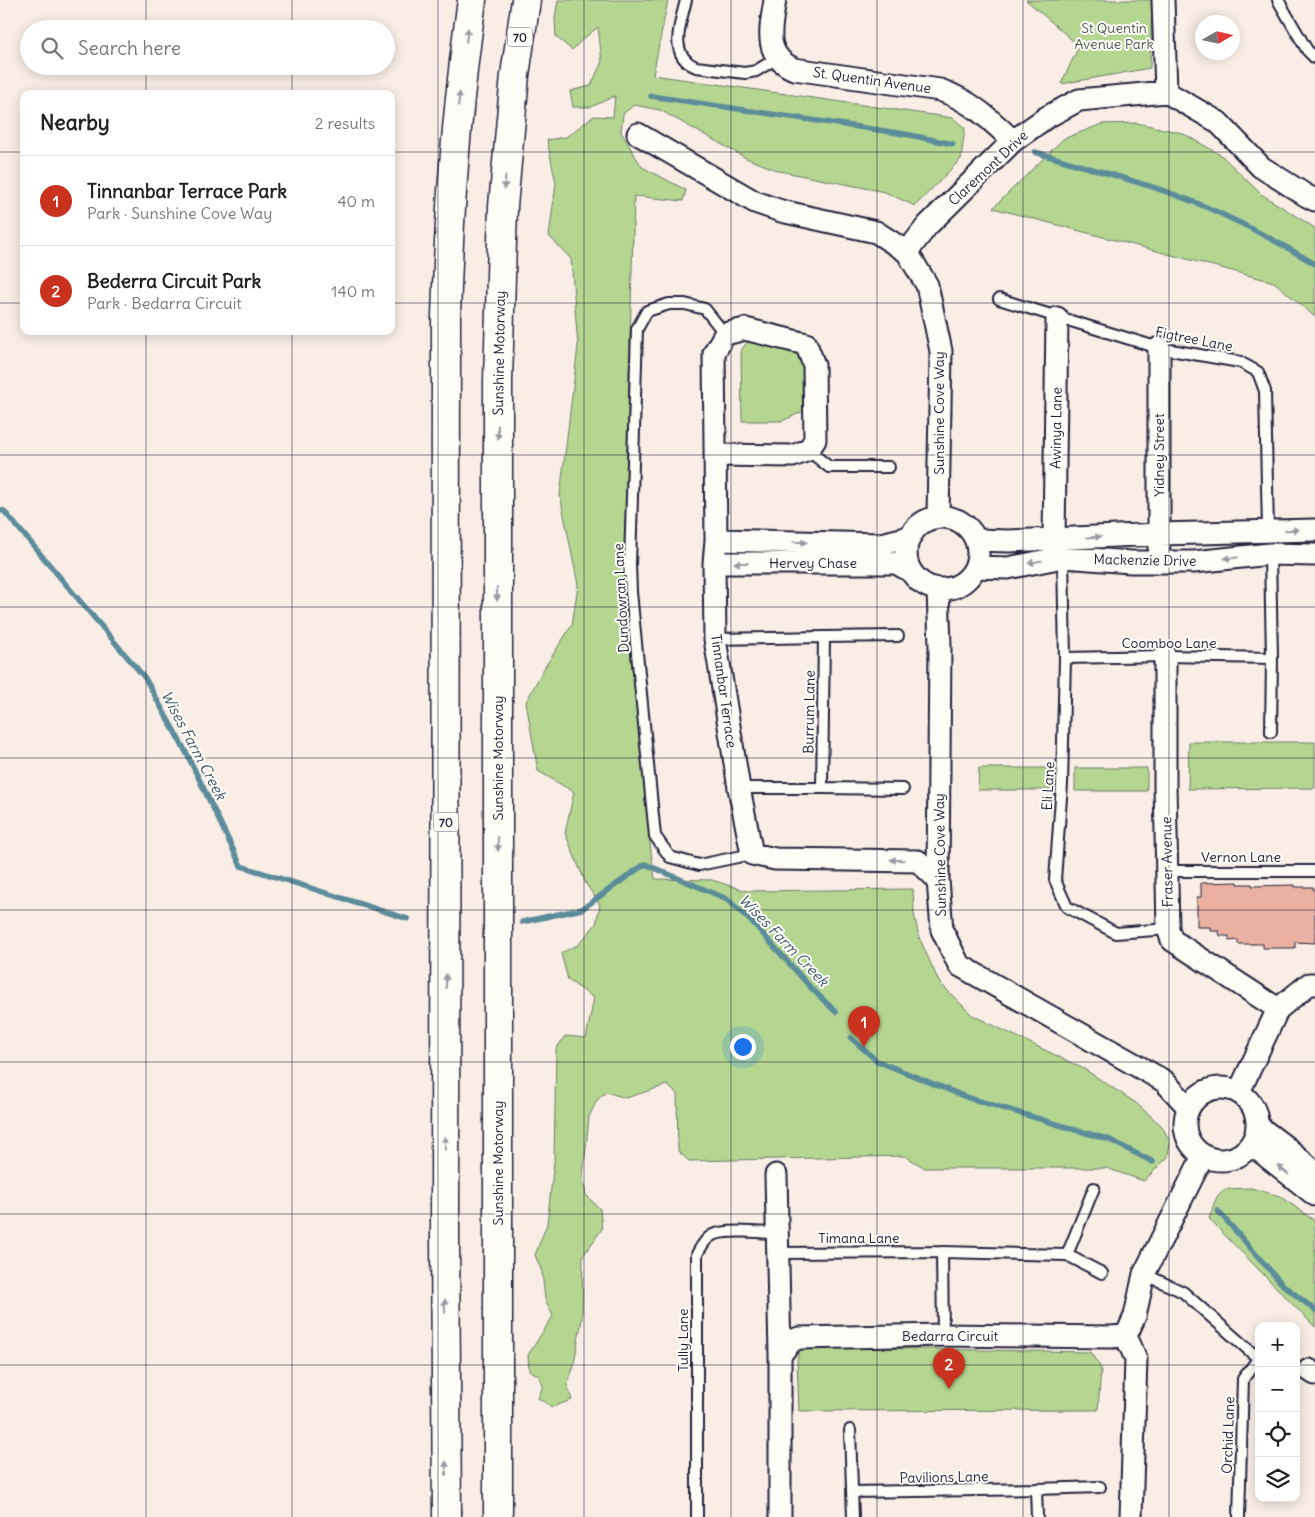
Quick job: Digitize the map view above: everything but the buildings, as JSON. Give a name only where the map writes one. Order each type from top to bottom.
[{"type":"highway","name":"70","points":[[447,1517],[445,1238],[446,317],[448,237],[456,128],[472,0]]},
{"type":"highway","name":"Sunshine Motorway","points":[[498,1517],[498,391],[501,262],[509,133],[526,0]]},
{"type":"street","points":[[775,0],[770,32],[771,46],[777,58]]},
{"type":"street","points":[[1163,0],[1166,92],[1218,122],[1261,166],[1315,200]]},
{"type":"street","name":"St. Quentin Avenue","points":[[777,58],[784,65],[794,69],[940,90],[951,94],[986,114],[1013,141]]},
{"type":"street","name":"Claremont Drive","points":[[907,252],[927,226],[1013,141],[1047,117],[1079,100],[1166,92]]},
{"type":"street","name":"Sunshine Cove Way","points":[[638,134],[755,202],[781,211],[876,232],[907,252],[927,285],[940,351],[938,517]]},
{"type":"street","name":"Awinya Lane","points":[[1057,318],[1058,548]]},
{"type":"street","points":[[716,455],[793,456],[808,450],[815,440],[814,364],[806,344],[745,329],[725,334]]},
{"type":"street","name":"Tinnanbar Terrace","points":[[725,334],[714,353],[716,455],[715,639],[739,788],[752,854]]},
{"type":"street","name":"Yidney Street","points":[[1158,562],[1160,348]]},
{"type":"street","points":[[938,517],[950,518],[963,523],[972,532],[976,540],[979,552],[976,567],[969,578],[955,587],[938,590],[926,586],[915,578],[910,570],[906,554],[910,537],[917,527],[924,522],[938,517]]},
{"type":"street","name":"Mackenzie Drive","points":[[976,567],[1008,568],[1058,548],[1159,534],[1315,530]]},
{"type":"street","name":"Hervey Chase","points":[[716,540],[881,544],[910,537]]},
{"type":"street","name":"Mackenzie Drive","points":[[976,540],[1010,541],[1132,562],[1194,562],[1270,554],[1315,555]]},
{"type":"street","name":"Hervey Chase","points":[[714,563],[896,563],[910,570]]},
{"type":"street","name":"Sunshine Cove Way","points":[[938,590],[940,646],[938,880],[942,930],[959,965],[1164,1081],[1188,1107]]},
{"type":"street","name":"Fraser Avenue","points":[[1165,656],[1168,929]]},
{"type":"street","points":[[752,854],[775,859],[918,861],[938,880]]},
{"type":"street","points":[[1168,929],[1172,940],[1278,1009]]},
{"type":"street","points":[[1239,1092],[1278,1009],[1309,984],[1315,984]]},
{"type":"street","points":[[1224,1087],[1239,1092],[1249,1100],[1254,1108],[1254,1135],[1242,1154],[1231,1159],[1211,1159],[1194,1148],[1189,1140],[1184,1122],[1188,1107],[1196,1097],[1206,1090],[1224,1087]]},
{"type":"street","points":[[1254,1135],[1287,1148],[1315,1172]]},
{"type":"street","points":[[1254,1135],[1315,1195]]},
{"type":"street","points":[[1131,1517],[1136,1359],[1126,1336],[1135,1316],[1144,1274],[1204,1156]]},
{"type":"street","points":[[776,1175],[780,1355],[780,1517]]},
{"type":"street","name":"Bedarra Circuit","points":[[780,1355],[792,1341],[799,1338],[942,1335],[1126,1336]]},
{"type":"lane","points":[[686,0],[677,39],[679,50],[690,64],[696,67],[745,73],[756,71],[777,58]]},
{"type":"lane","points":[[1278,0],[1307,50],[1315,58]]},
{"type":"lane","name":"Figtree Lane","points":[[999,299],[1160,348],[1240,362],[1258,372],[1265,391],[1268,531]]},
{"type":"lane","name":"Dundowran Lane","points":[[725,334],[705,309],[685,304],[669,304],[647,311],[637,329],[630,564],[631,592],[655,836],[670,857],[699,865],[752,854]]},
{"type":"lane","points":[[808,450],[829,467],[889,467]]},
{"type":"lane","name":"Eli Lane","points":[[1058,548],[1065,658],[1062,784],[1055,880],[1067,907],[1116,933],[1168,929]]},
{"type":"lane","points":[[1270,554],[1271,732]]},
{"type":"lane","name":"Burrum Lane","points":[[822,788],[824,636]]},
{"type":"lane","points":[[715,639],[898,636]]},
{"type":"lane","name":"Coomboo Lane","points":[[1065,658],[1165,656],[1272,658]]},
{"type":"lane","points":[[739,788],[903,789]]},
{"type":"lane","name":"Vernon Lane","points":[[1168,871],[1315,871]]},
{"type":"lane","points":[[1067,1255],[1094,1188]]},
{"type":"lane","name":"Tully Lane","points":[[697,1517],[697,1254],[710,1236],[722,1232],[764,1232],[777,1243]]},
{"type":"lane","name":"Timana Lane","points":[[777,1243],[942,1252],[1067,1255],[1102,1273]]},
{"type":"lane","points":[[942,1252],[942,1335]]},
{"type":"lane","name":"Orchid Lane","points":[[1144,1274],[1183,1292],[1255,1356]]},
{"type":"lane","name":"Orchid Lane","points":[[1239,1517],[1243,1378],[1255,1363]]},
{"type":"lane","points":[[850,1430],[853,1517]]},
{"type":"lane","name":"Pavilions Lane","points":[[852,1492],[1100,1487]]},
{"type":"lane","points":[[1036,1489],[1037,1517]]},
{"type":"green space","points":[[558,0],[668,0],[653,75],[953,118],[965,128],[961,159],[915,206],[885,192],[779,171],[746,158],[660,110],[634,105],[623,114],[621,132],[642,167],[686,190],[683,201],[634,196],[624,564],[655,879],[712,880],[747,891],[913,889],[914,914],[919,937],[939,982],[972,1015],[1084,1069],[1136,1103],[1162,1126],[1170,1142],[1168,1157],[1144,1181],[1106,1168],[925,1168],[905,1156],[689,1161],[678,1151],[677,1094],[667,1085],[626,1098],[606,1092],[597,1100],[589,1117],[583,1177],[586,1195],[600,1209],[602,1229],[583,1256],[582,1319],[573,1369],[567,1384],[572,1400],[552,1407],[538,1398],[543,1386],[539,1376],[529,1370],[528,1355],[553,1316],[545,1299],[542,1272],[535,1255],[547,1224],[554,1162],[556,1049],[565,1036],[586,1038],[594,998],[568,980],[561,953],[578,945],[596,924],[600,905],[586,884],[565,833],[574,792],[538,771],[526,702],[543,670],[572,625],[578,585],[560,495],[578,346],[571,259],[549,236],[556,183],[547,140],[566,137],[594,116],[613,117],[615,96],[591,107],[573,107],[570,91],[591,86],[602,61],[598,27],[572,50],[556,37],[555,18]]},
{"type":"green space","name":"St Quentin Avenue Park","points":[[1026,0],[1152,0],[1150,68],[1061,84],[1079,46]]},
{"type":"green space","points":[[1137,123],[1182,133],[1221,155],[1261,194],[1315,228],[1315,317],[1274,282],[993,208],[1063,139],[1102,124]]},
{"type":"green space","points":[[750,339],[799,351],[805,365],[804,411],[782,421],[742,421],[741,350]]},
{"type":"green space","points":[[1189,742],[1315,742],[1315,788],[1188,789]]},
{"type":"green space","points":[[979,768],[1055,768],[1055,790],[978,790]]},
{"type":"green space","points":[[1075,768],[1147,768],[1147,791],[1075,791]]},
{"type":"green space","points":[[1251,1188],[1280,1196],[1315,1221],[1315,1327],[1209,1219],[1215,1201],[1221,1192],[1232,1189]]},
{"type":"green space","points":[[809,1347],[1090,1352],[1101,1368],[1098,1410],[799,1411],[797,1360],[799,1351]]},
{"type":"waterway","points":[[651,96],[905,134],[953,144]]},
{"type":"waterway","points":[[1035,152],[1147,185],[1191,201],[1252,229],[1315,264]]},
{"type":"waterway","name":"Wises Farm Creek","points":[[0,510],[4,511],[145,678],[187,754],[241,866],[408,919]]},
{"type":"waterway","name":"Wises Farm Creek","points":[[522,922],[582,909],[645,864],[727,899],[754,924],[812,989],[836,1012]]},
{"type":"waterway","name":"Wises Farm Creek","points":[[851,1038],[877,1061],[966,1097],[1110,1140],[1153,1162]]},
{"type":"waterway","name":"Wises Farm Creek","points":[[1218,1211],[1283,1285],[1315,1310]]},
{"type":"place","name":"Tinnanbar Terrace Park","points":[[864,1047]]},
{"type":"place","name":"Bederra Circuit Park","points":[[949,1389]]}]
